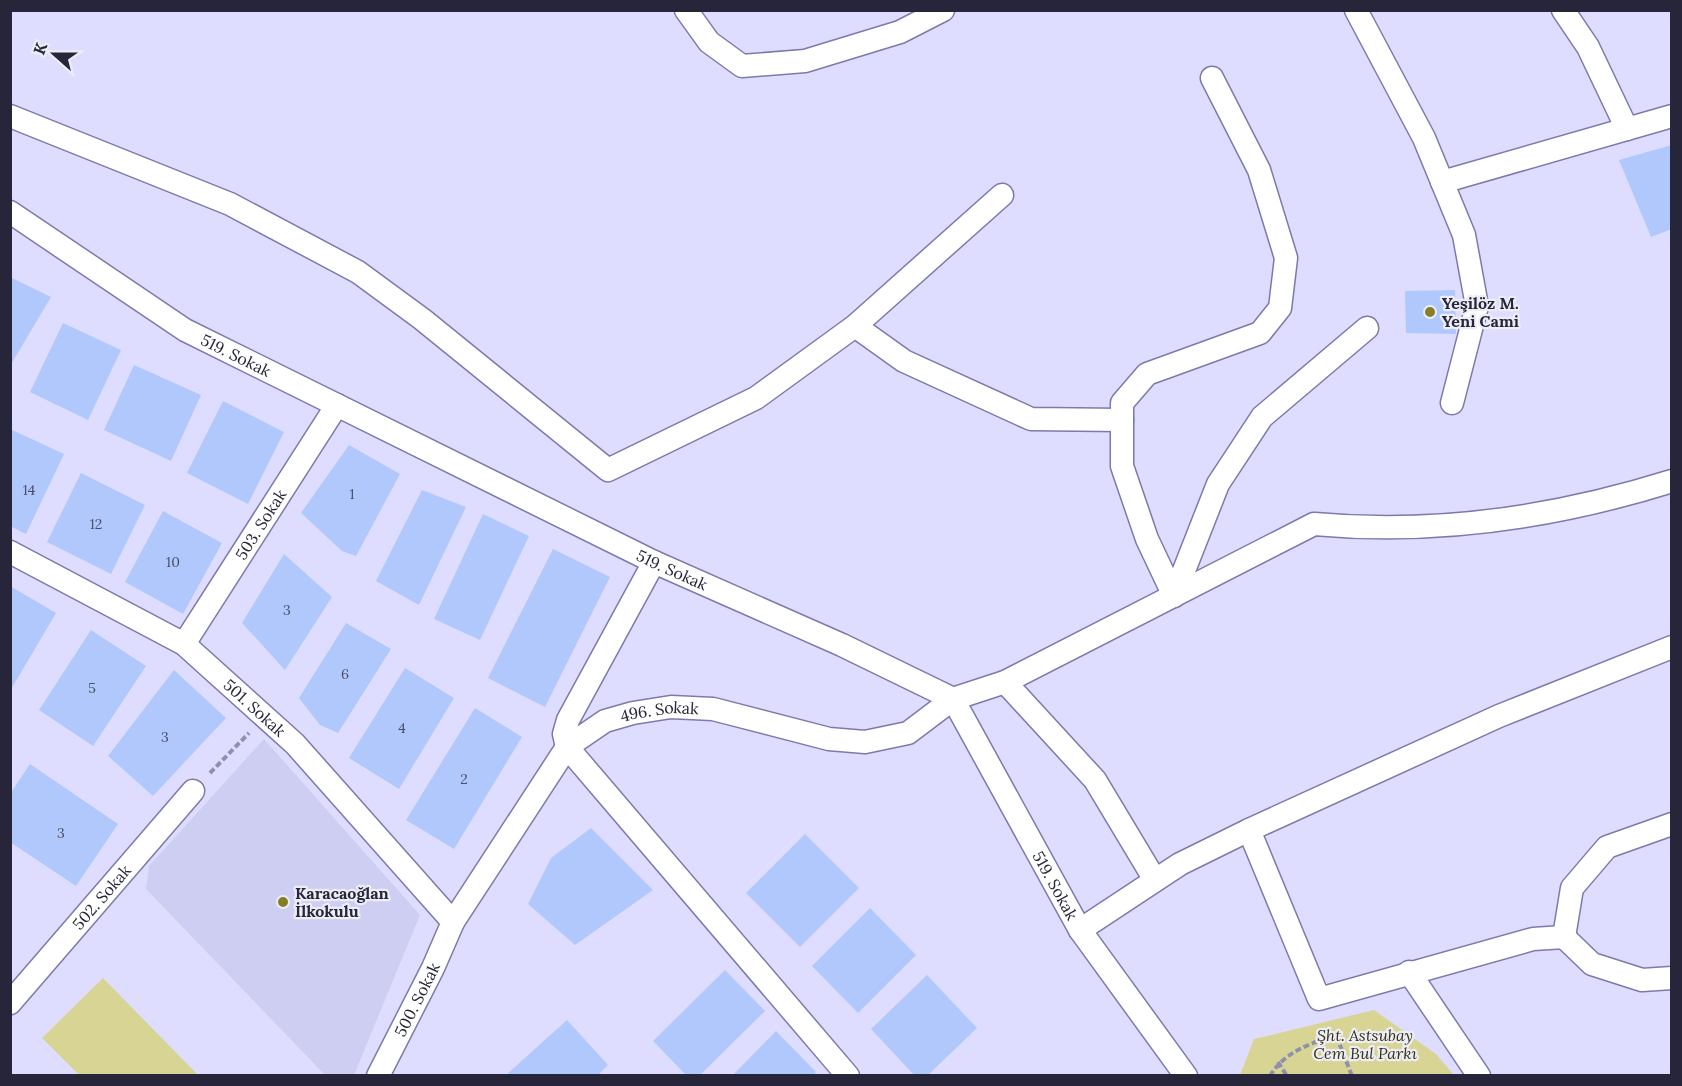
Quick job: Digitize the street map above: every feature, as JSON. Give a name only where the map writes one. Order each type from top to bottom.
[{"type":"street","points":[[686,10],[710,42],[742,66],[805,61],[900,32],[943,10]]},
{"type":"street","points":[[1356,10],[1424,138],[1464,235],[1477,306],[1452,403]]},
{"type":"street","points":[[1563,10],[1588,47],[1627,129]]},
{"type":"street","points":[[1174,596],[1147,539],[1122,466],[1122,403],[1146,374],[1260,333],[1281,308],[1286,258],[1258,170],[1212,78]]},
{"type":"street","points":[[10,116],[230,204],[358,272],[422,319],[608,470],[756,398],[855,326],[1002,195]]},
{"type":"street","points":[[1442,182],[1671,117]]},
{"type":"street","name":"519. Sokak","points":[[10,213],[185,330],[654,562],[842,645],[953,699],[1080,930],[1186,1076]]},
{"type":"street","points":[[855,326],[904,361],[1031,419],[1122,420]]},
{"type":"street","points":[[1174,596],[1218,484],[1262,417],[1367,328]]},
{"type":"street","name":"503. Sokak","points":[[184,644],[337,405]]},
{"type":"street","name":"496. Sokak","points":[[453,922],[567,747],[605,721],[633,713],[671,707],[713,709],[829,739],[865,742],[908,733],[953,699],[1005,682],[1314,524],[1371,529],[1535,515],[1671,481]]},
{"type":"street","name":"501. Sokak","points":[[10,552],[184,644],[263,718],[295,744],[453,922]]},
{"type":"street","points":[[654,562],[568,720],[564,734],[567,747],[848,1076]]},
{"type":"street","points":[[1080,930],[1180,864],[1249,830],[1498,716],[1671,647]]},
{"type":"street","points":[[1005,682],[1095,780],[1155,880]]},
{"type":"street","name":"502. Sokak","points":[[10,1003],[193,791]]},
{"type":"street","points":[[1564,937],[1572,888],[1607,848],[1671,824]]},
{"type":"street","points":[[1249,830],[1319,999],[1533,939],[1564,937],[1592,964],[1642,980],[1671,978]]},
{"type":"street","name":"500. Sokak","points":[[378,1075],[433,968],[453,922]]},
{"type":"street","points":[[1409,972],[1479,1076]]},
{"type":"path","points":[[193,791],[263,718]]},
{"type":"path","points":[[1270,1076],[1278,1062],[1300,1048],[1336,1035],[1352,1076]]},
{"type":"path","points":[[1278,1062],[1287,1076]]},
{"type":"shaded area","name":"Karacaoğlan İlkokulu","points":[[264,739],[420,915],[354,1075],[325,1075],[146,889],[149,866]]},
{"type":"green space","points":[[103,978],[198,1075],[79,1075],[42,1038]]},
{"type":"green space","name":"Şht. Astsubay Cem Bul Parkı","points":[[1374,1010],[1436,1054],[1454,1075],[1240,1075],[1254,1039]]},
{"type":"building","points":[[1672,145],[1672,229],[1651,237],[1619,160]]},
{"type":"building","points":[[10,277],[51,297],[10,366]]},
{"type":"building","name":"Yeşilöz M. Yeni Cami","points":[[1455,290],[1456,334],[1406,333],[1405,291]]},
{"type":"building","points":[[63,323],[121,350],[88,420],[30,392]]},
{"type":"building","points":[[134,365],[201,395],[171,461],[104,430]]},
{"type":"building","points":[[223,401],[284,432],[248,504],[187,473]]},
{"type":"building","points":[[10,429],[64,454],[26,534],[10,526]]},
{"type":"building","points":[[349,445],[400,474],[356,556],[342,551],[301,513]]},
{"type":"building","points":[[81,473],[145,505],[111,574],[47,542]]},
{"type":"building","points":[[422,490],[466,507],[419,605],[376,581]]},
{"type":"building","points":[[163,511],[222,543],[183,614],[125,582]]},
{"type":"building","points":[[483,514],[529,536],[480,640],[434,619]]},
{"type":"building","points":[[553,549],[610,577],[545,707],[488,678]]},
{"type":"building","points":[[284,554],[332,597],[285,670],[242,623]]},
{"type":"building","points":[[10,586],[56,613],[10,691]]},
{"type":"building","points":[[346,623],[391,649],[338,733],[320,725],[299,698]]},
{"type":"building","points":[[91,630],[146,666],[93,746],[39,710]]},
{"type":"building","points":[[405,668],[454,698],[399,789],[349,758]]},
{"type":"building","points":[[174,670],[226,718],[153,796],[108,756]]},
{"type":"building","points":[[475,708],[522,737],[454,849],[406,820]]},
{"type":"building","points":[[30,764],[118,824],[76,886],[10,842],[10,794]]},
{"type":"building","points":[[591,828],[653,890],[575,945],[528,904],[551,858]]},
{"type":"building","points":[[805,834],[859,888],[800,947],[746,893]]},
{"type":"building","points":[[870,908],[916,955],[858,1013],[812,966]]},
{"type":"building","points":[[725,970],[765,1011],[699,1076],[687,1076],[653,1041]]},
{"type":"building","points":[[927,975],[977,1028],[927,1076],[915,1076],[871,1029]]},
{"type":"building","points":[[567,1020],[608,1065],[597,1076],[505,1076]]},
{"type":"building","points":[[776,1031],[816,1072],[813,1076],[732,1076]]},
{"type":"place","name":"Yeşilöz M. Yeni Cami","points":[[1430,312]]},
{"type":"place","name":"Karacaoğlan İlkokulu","points":[[283,902]]}]
